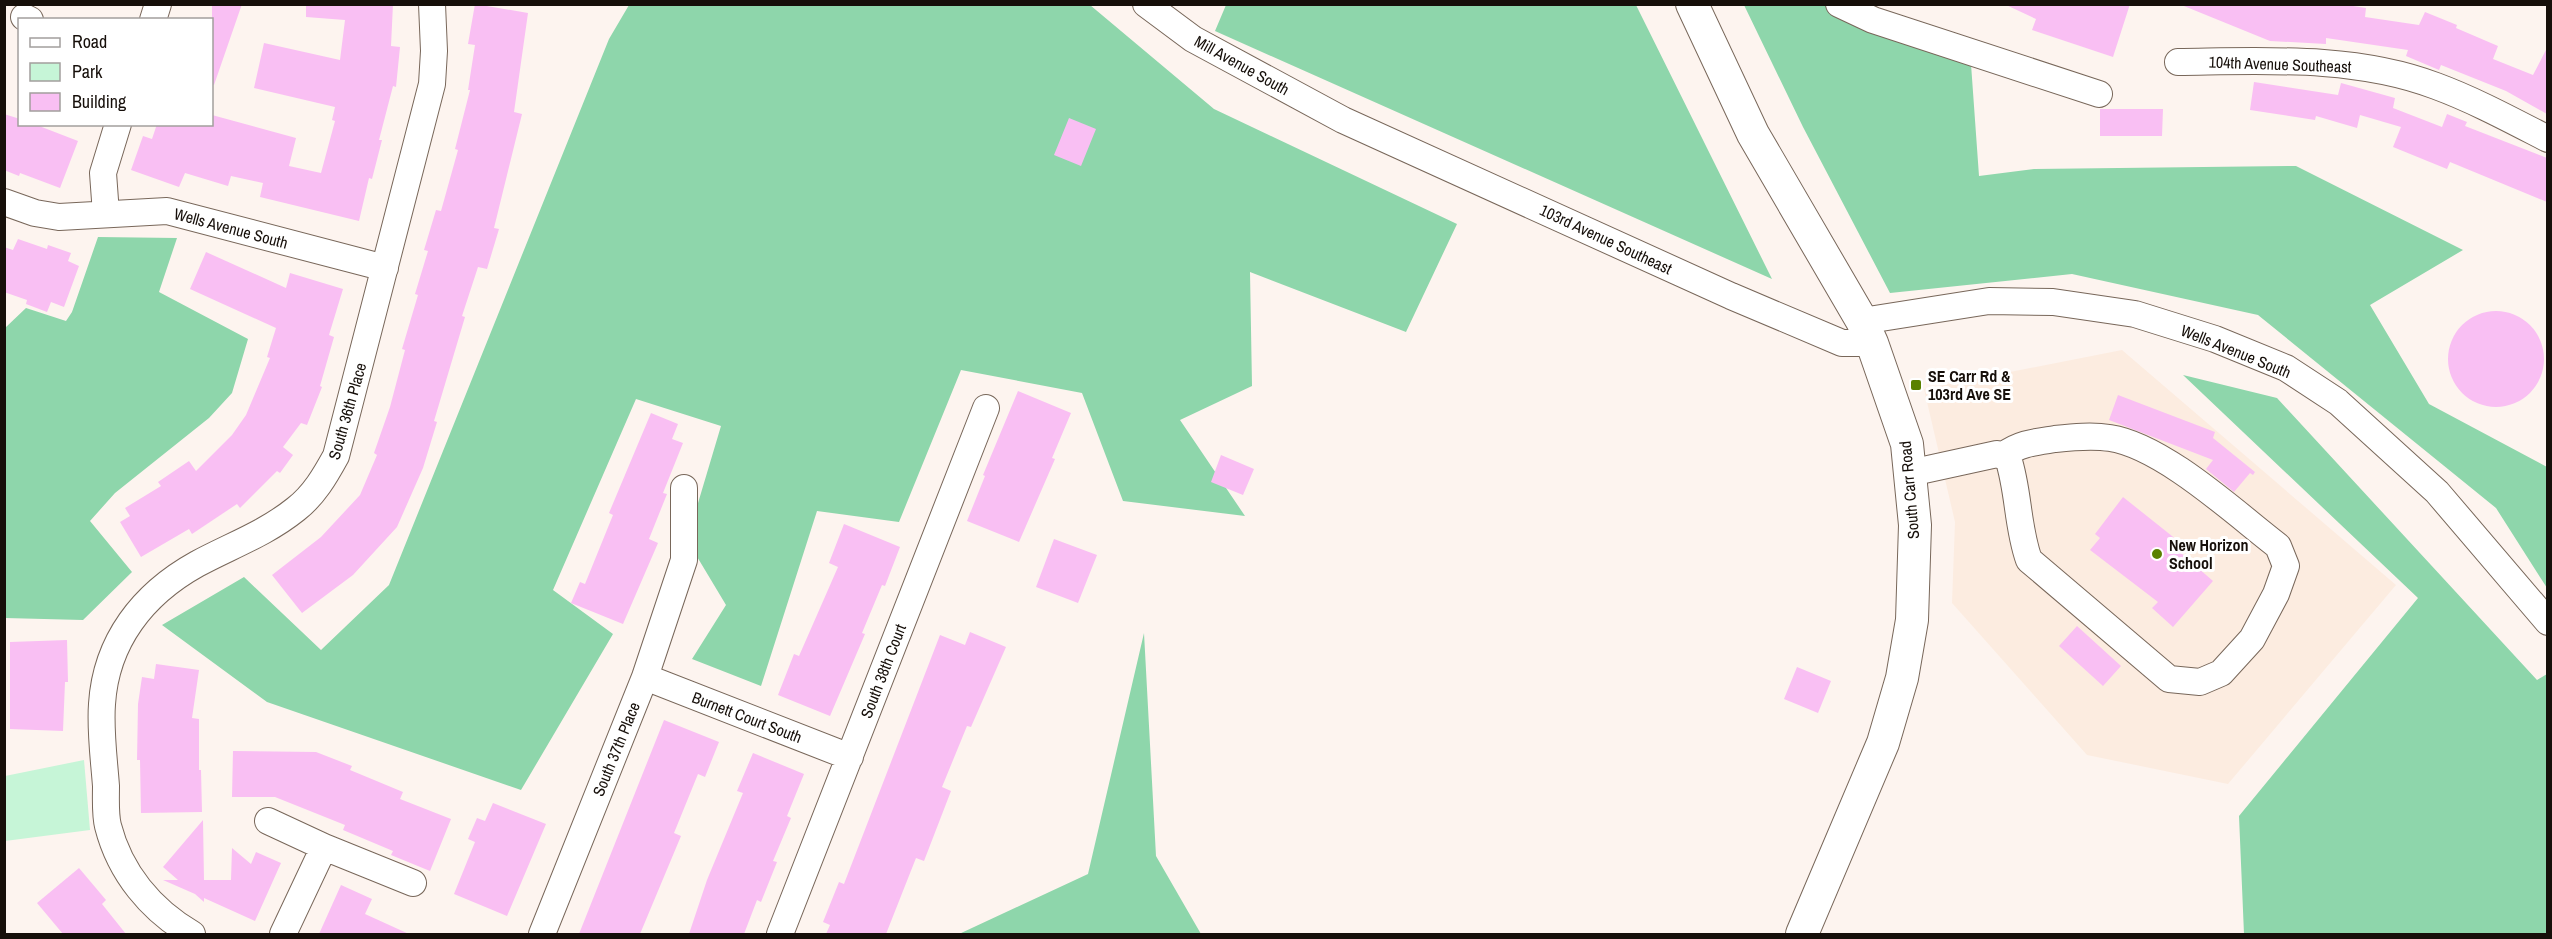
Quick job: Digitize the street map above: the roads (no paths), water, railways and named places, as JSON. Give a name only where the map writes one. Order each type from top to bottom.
[{"type":"main road","name":"South Carr Road","points":[[1700,10],[1754,135],[1867,332],[1907,444],[1915,525],[1912,620],[1902,678],[1883,743],[1802,934]]},
{"type":"street","name":"South 36th Place","points":[[192,934],[155,908],[137,888],[120,859],[107,825],[102,704],[108,667],[122,633],[165,584],[198,564],[269,529],[297,508],[321,483],[336,456],[432,84],[434,51],[432,4]]},
{"type":"street","name":"Mill Avenue South","points":[[1146,4],[1193,39],[1343,120]]},
{"type":"street","points":[[1839,4],[1873,20],[2099,94]]},
{"type":"street","name":"104th Avenue Southeast","points":[[2178,62],[2271,61],[2366,67],[2435,85],[2547,139]]},
{"type":"street","name":"103rd Avenue Southeast","points":[[1343,120],[1842,343],[1867,332]]},
{"type":"street","points":[[106,214],[104,173],[116,126]]},
{"type":"street","name":"Wells Avenue South","points":[[4,202],[35,213],[60,217],[167,211],[385,268]]},
{"type":"street","name":"Wells Avenue South","points":[[1867,332],[1989,301],[2053,302],[2135,314],[2215,339],[2286,368],[2338,402],[2437,492],[2547,622]]},
{"type":"street","name":"South 38th Court","points":[[780,934],[986,408]]},
{"type":"street","points":[[1910,473],[1997,454],[2008,458],[2022,541],[2029,560],[2169,679],[2200,682],[2221,673],[2252,639],[2276,594],[2286,566],[2278,546],[2163,458],[2111,438],[2080,436],[2027,443],[2015,447],[2004,455]]},
{"type":"street","name":"South 37th Place","points":[[543,934],[645,677],[684,560],[684,489]]},
{"type":"street","name":"Burnett Court South","points":[[645,677],[850,757]]},
{"type":"street","points":[[268,821],[324,847],[413,883]]},
{"type":"street","points":[[283,934],[324,847]]},
{"type":"place","name":"SE Carr Rd & 103rd Ave SE","points":[[1916,385]]},
{"type":"place","name":"New Horizon School","points":[[2157,554]]}]
